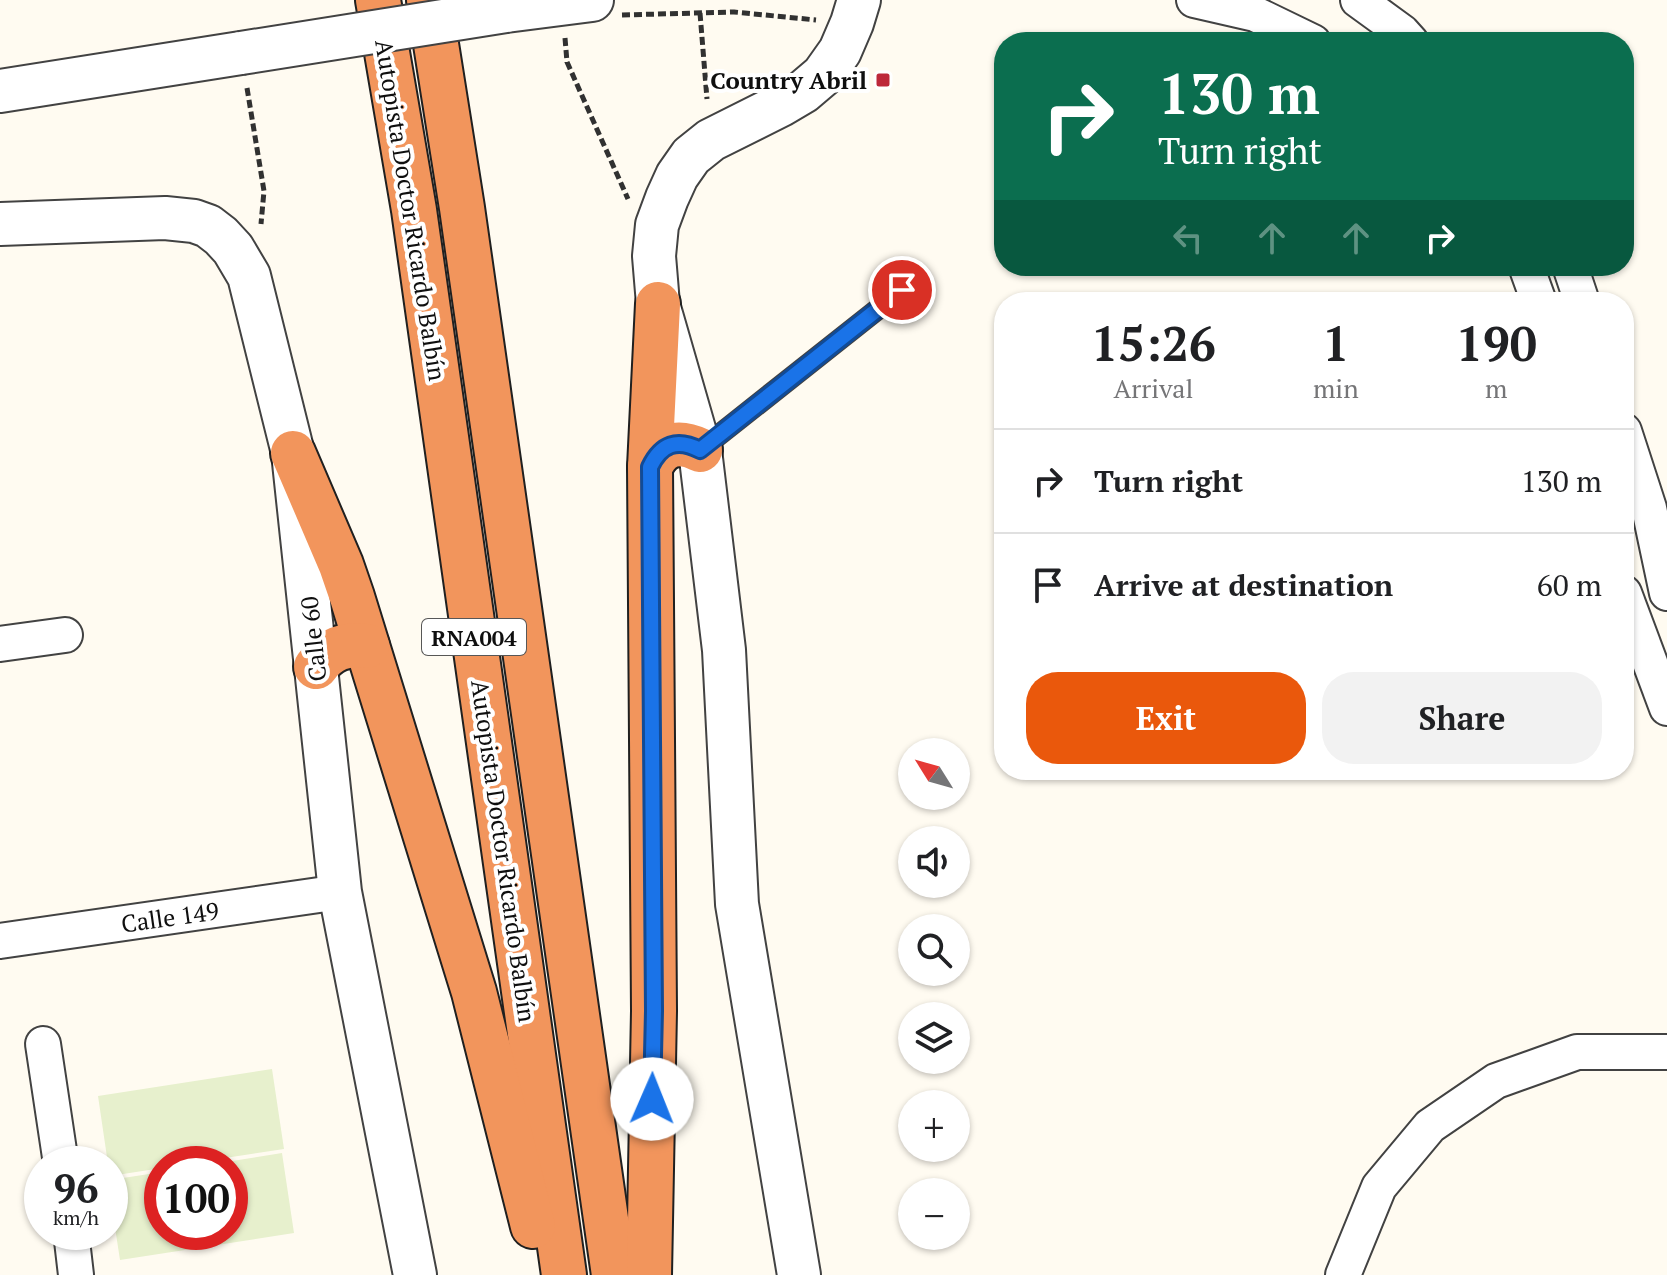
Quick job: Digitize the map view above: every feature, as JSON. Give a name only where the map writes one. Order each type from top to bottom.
[{"type":"highway","name":"Autopista Doctor Ricardo Balbín","points":[[378,0],[414,210],[564,1275]]},
{"type":"highway","name":"Autopista Doctor Ricardo Balbín","points":[[429,0],[462,208],[614,1275]]},
{"type":"highway","points":[[649,1275],[654,1011],[650,467],[658,304]]},
{"type":"highway","points":[[650,467],[655,456],[665,448],[689,444],[700,450]]},
{"type":"highway","points":[[293,453],[341,565],[474,992],[545,1275]]},
{"type":"highway","points":[[316,667],[332,650],[355,644],[367,646]]},
{"type":"street","points":[[1194,0],[1255,14],[1292,32]]},
{"type":"street","points":[[1358,0],[1402,32]]},
{"type":"street","points":[[0,91],[243,67],[506,11],[600,8]]},
{"type":"street","points":[[799,1275],[737,904],[724,650],[700,450],[658,304],[654,256],[657,225],[677,176],[691,156],[711,140],[803,92],[823,75],[840,51],[856,12]]},
{"type":"street","name":"Calle 60","points":[[0,224],[165,218],[194,221],[208,226],[221,236],[241,260],[249,276],[293,453],[340,892],[415,1275]]},
{"type":"street","points":[[1634,462],[1649,508],[1667,593]]},
{"type":"street","points":[[1634,621],[1667,708]]},
{"type":"street","points":[[0,644],[65,635]]},
{"type":"street","name":"Calle 149","points":[[0,941],[340,892]]},
{"type":"street","points":[[43,1044],[58,1146]]},
{"type":"street","points":[[1343,1275],[1379,1187],[1430,1126],[1496,1081],[1577,1052],[1667,1052]]},
{"type":"street","points":[[73,1250],[76,1275]]},
{"type":"lane","points":[[700,450],[902,290]]},
{"type":"path","points":[[600,8],[700,13],[856,12]]},
{"type":"path","points":[[700,13],[711,140]]},
{"type":"path","points":[[567,62],[629,201]]},
{"type":"path","points":[[243,67],[264,191],[259,240],[249,276]]},
{"type":"green space","points":[[272,1069],[284,1149],[248,1155],[248,1146],[144,1146],[144,1171],[128,1173],[128,1146],[105,1146],[98,1096]]},
{"type":"green space","points":[[282,1153],[294,1233],[248,1240],[248,1158]]},
{"type":"green space","points":[[144,1175],[144,1250],[184,1250],[120,1260],[118,1250],[128,1250],[128,1177]]},
{"type":"place","name":"Country Abril","points":[[883,80]]},
{"type":"route","points":[[652,1099],[650,467],[655,456],[665,448],[689,444],[700,450],[902,290]]}]
